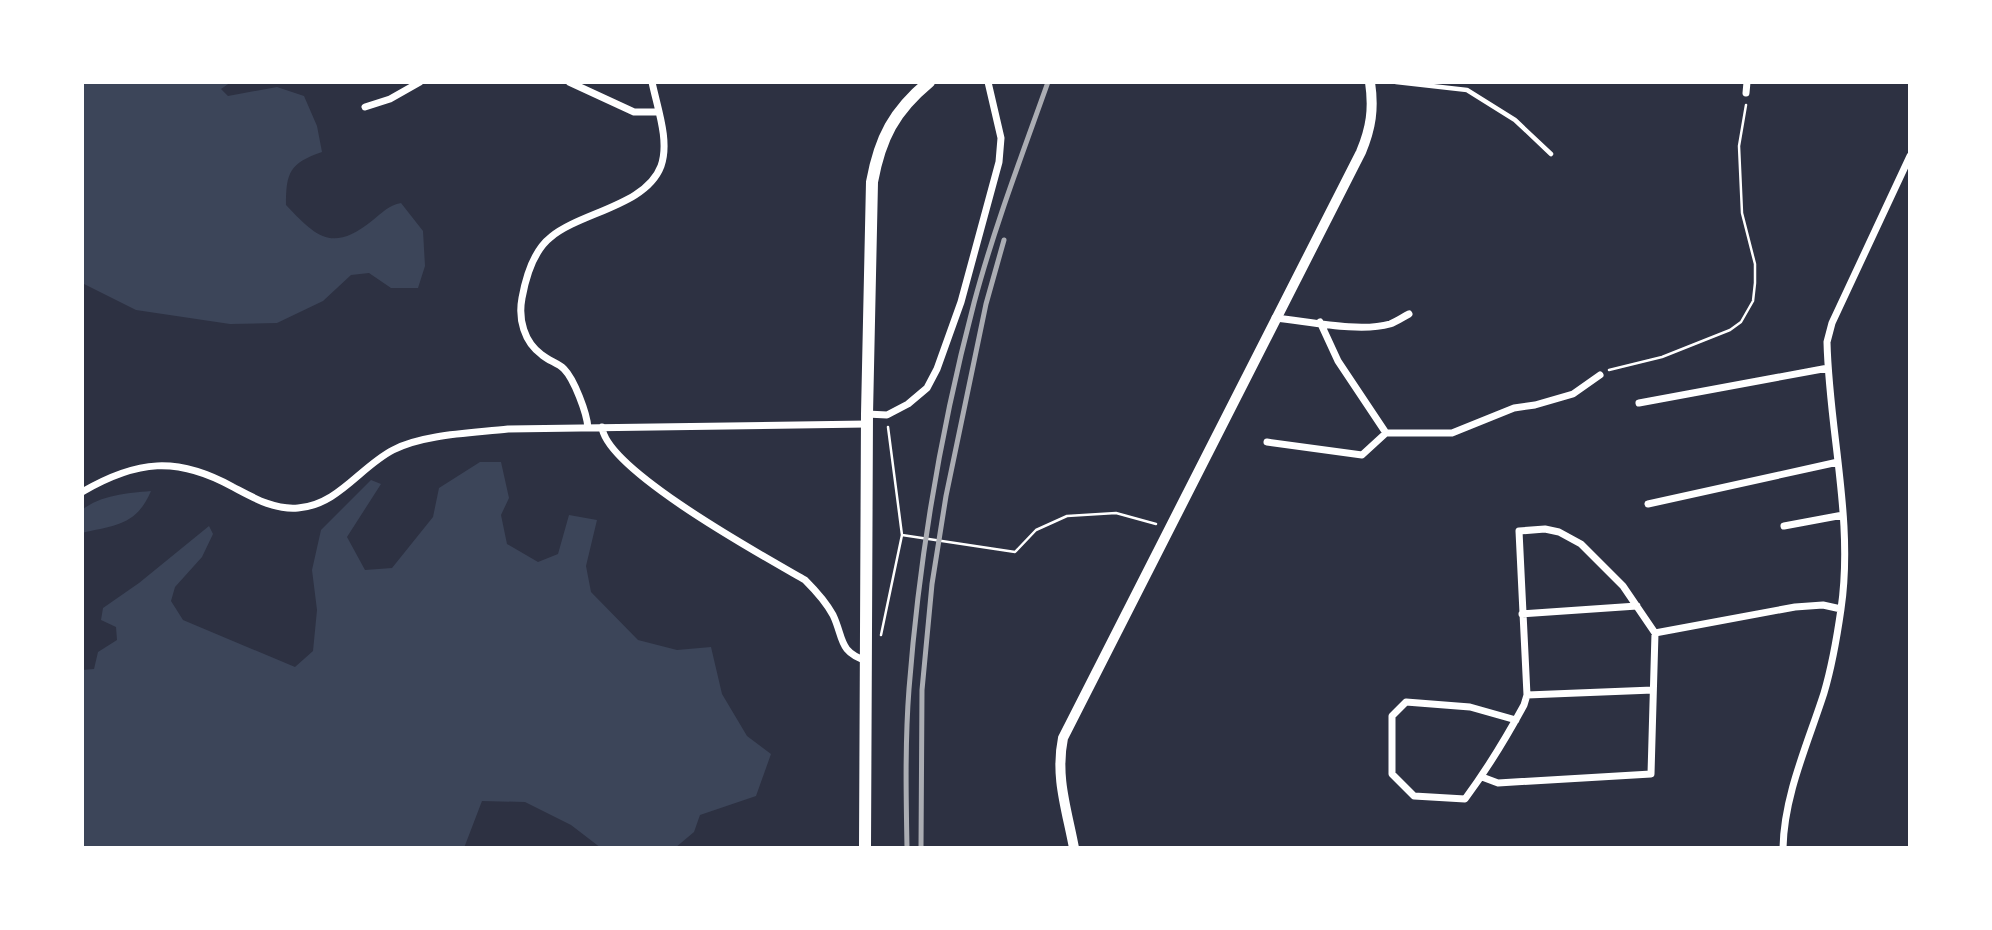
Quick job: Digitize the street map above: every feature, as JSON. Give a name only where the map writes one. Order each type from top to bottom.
[{"type":"main road","points":[[865,848],[870,208],[876,157],[890,124],[901,109],[929,82]]},
{"type":"street","points":[[365,107],[390,99],[420,82]]},
{"type":"street","points":[[569,82],[634,112],[658,112]]},
{"type":"street","points":[[588,428],[588,418],[570,376],[527,341],[522,323],[522,300],[531,264],[551,236],[640,192],[661,167],[663,134],[652,82]]},
{"type":"street","points":[[82,492],[119,474],[177,465],[195,469],[271,505],[298,508],[314,506],[332,497],[384,456],[407,444],[508,429],[867,419],[887,415],[908,404],[927,388],[937,369],[961,302],[999,162],[1001,138],[988,82]]},
{"type":"street","points":[[1074,848],[1060,778],[1059,759],[1063,738],[1361,152],[1370,129],[1373,101],[1370,82]]},
{"type":"street","points":[[1746,93],[1747,82]]},
{"type":"street","points":[[1783,848],[1792,791],[1825,689],[1844,584],[1843,515],[1827,342],[1832,323],[1910,156]]},
{"type":"street","points":[[1275,318],[1334,325],[1374,326],[1390,323],[1409,313]]},
{"type":"street","points":[[1320,322],[1338,361],[1386,433]]},
{"type":"street","points":[[1639,403],[1828,368]]},
{"type":"street","points":[[1267,442],[1362,455],[1386,433],[1451,433],[1514,408],[1573,394],[1600,375]]},
{"type":"street","points":[[602,427],[603,437],[610,446],[663,494],[805,580],[819,594],[833,616],[842,644],[853,657],[867,661]]},
{"type":"street","points":[[1648,504],[1839,462]]},
{"type":"street","points":[[1784,526],[1843,515]]},
{"type":"street","points":[[1482,776],[1498,783],[1651,774],[1655,633],[1623,586],[1581,544],[1545,529],[1519,531],[1527,695],[1516,720],[1492,763],[1482,776],[1465,799],[1413,796],[1392,774],[1392,716],[1406,702],[1470,707],[1516,720]]},
{"type":"street","points":[[1655,633],[1795,607],[1823,605],[1841,608]]},
{"type":"street","points":[[1522,614],[1637,606]]},
{"type":"street","points":[[1527,695],[1653,690]]},
{"type":"lane","points":[[1396,82],[1466,90],[1515,120],[1551,154]]},
{"type":"path","points":[[1600,375],[1611,368],[1662,357],[1730,330],[1741,322],[1753,301],[1755,264],[1742,213],[1739,146],[1746,93]]},
{"type":"path","points":[[881,637],[902,535],[887,415]]},
{"type":"path","points":[[902,535],[1015,552],[1036,530],[1067,516],[1116,513],[1169,527]]},
{"type":"shaded area","points":[[82,82],[231,82],[221,89],[228,96],[277,87],[304,96],[317,126],[322,152],[303,160],[292,170],[287,184],[286,205],[317,233],[336,238],[359,230],[390,207],[401,203],[423,231],[425,266],[418,288],[391,288],[369,273],[351,275],[323,301],[277,323],[230,324],[136,310],[82,283]]},
{"type":"shaded area","points":[[480,462],[501,462],[509,498],[501,515],[507,544],[538,562],[558,554],[569,515],[597,520],[586,566],[591,592],[638,640],[677,650],[711,647],[722,694],[747,736],[771,754],[756,796],[700,815],[694,832],[675,848],[601,848],[571,825],[525,802],[482,801],[464,848],[82,848],[82,670],[94,669],[98,652],[117,640],[116,627],[101,620],[103,608],[139,583],[209,526],[213,534],[202,557],[175,587],[171,601],[183,620],[295,667],[313,651],[317,610],[312,570],[321,530],[371,480],[381,484],[347,537],[365,570],[392,568],[433,517],[439,488]]},
{"type":"shaded area","points":[[151,491],[145,503],[131,518],[82,533],[82,510],[89,505],[115,496]]},
{"type":"railway","points":[[907,848],[906,748],[913,641],[925,543],[942,446],[962,350],[982,275],[1048,82]]},
{"type":"railway","points":[[921,848],[922,690],[932,584],[946,496],[986,304],[1004,240]]}]
